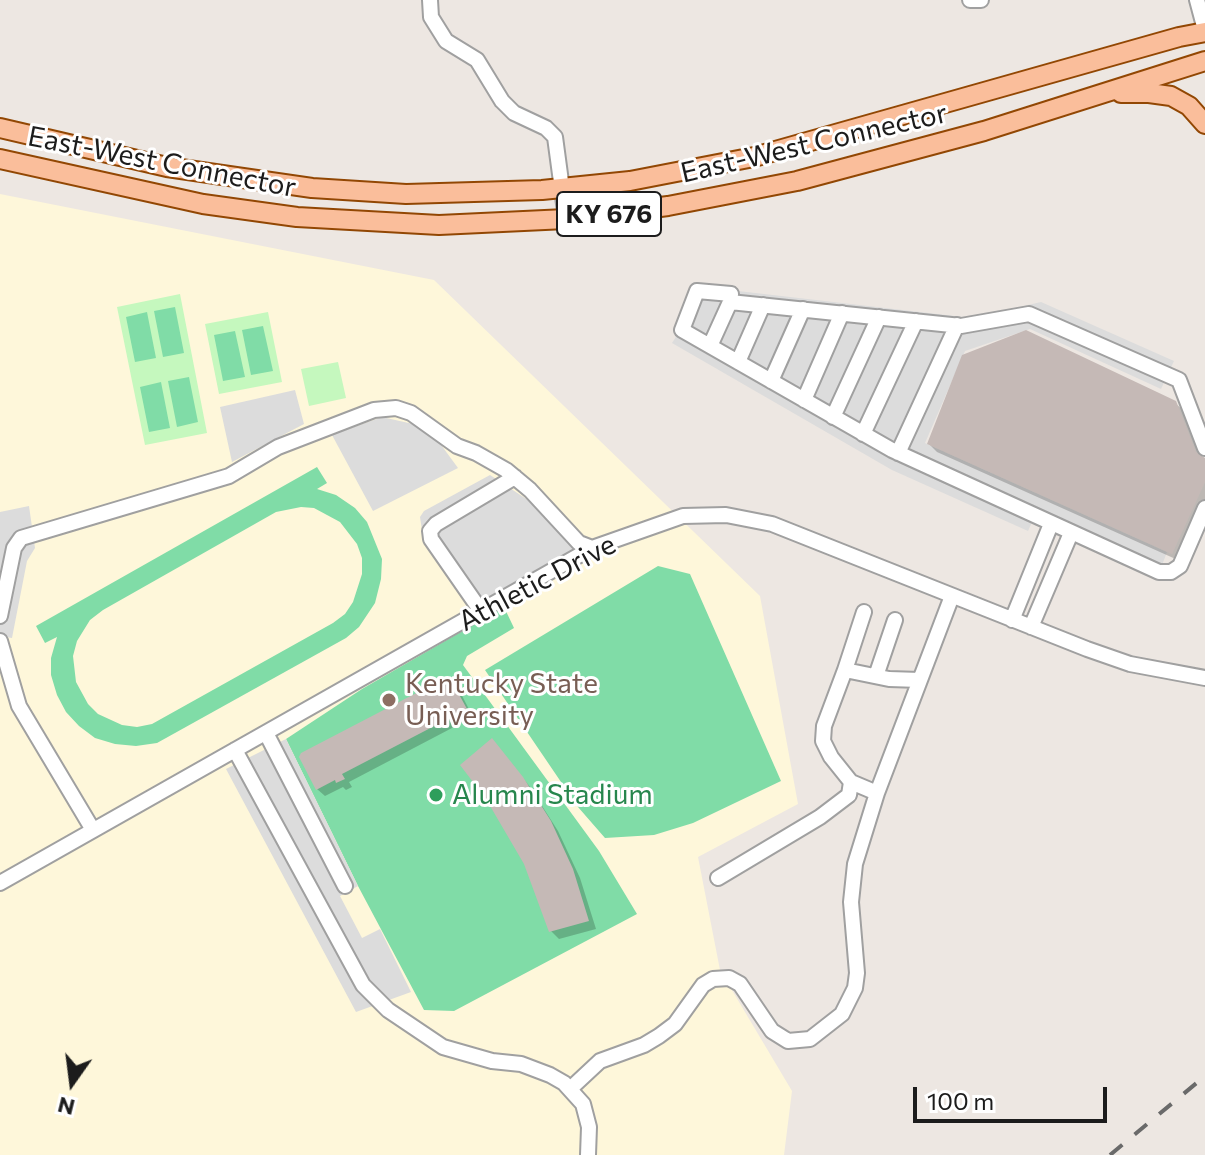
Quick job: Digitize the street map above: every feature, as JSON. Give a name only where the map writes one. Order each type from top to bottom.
[{"type":"main road","name":"East-West Connector","points":[[0,128],[167,167],[312,188],[452,195],[563,188],[658,176],[754,157],[1205,31]]},
{"type":"main road","name":"East-West Connector","points":[[0,159],[187,201],[297,217],[439,225],[566,219],[668,206],[783,184],[971,135],[1205,61]]},
{"type":"main road","points":[[1106,93],[1171,96],[1189,106],[1205,124]]},
{"type":"street","points":[[430,0],[431,17],[446,41],[477,60],[502,101],[514,113],[546,128],[555,137],[566,219]]},
{"type":"street","points":[[970,0],[981,0]]},
{"type":"street","points":[[1197,0],[1205,31]]},
{"type":"street","points":[[710,346],[731,294],[697,291],[682,330],[833,417],[898,453],[1159,572],[1171,572],[1180,566],[1205,508]]},
{"type":"street","points":[[730,302],[957,325],[1029,314],[1179,380],[1205,448]]},
{"type":"street","points":[[738,362],[763,305]]},
{"type":"street","points":[[771,381],[803,309]]},
{"type":"street","points":[[804,400],[842,313]]},
{"type":"street","points":[[833,417],[879,317]]},
{"type":"street","points":[[863,434],[916,321]]},
{"type":"street","points":[[898,453],[957,325]]},
{"type":"street","points":[[0,616],[14,548],[21,538],[229,476],[278,447],[374,410],[396,408],[411,413],[457,446],[476,453],[515,477],[579,543],[592,548]]},
{"type":"street","points":[[481,611],[431,539],[430,531],[436,524],[515,477]]},
{"type":"street","name":"Athletic Drive","points":[[0,883],[592,548],[683,516],[726,515],[772,524],[1130,664],[1205,678]]},
{"type":"street","points":[[1012,620],[1051,524]]},
{"type":"street","points":[[1031,627],[1071,533]]},
{"type":"street","points":[[570,1089],[600,1061],[644,1045],[667,1030],[693,1002],[703,985],[713,979],[729,978],[740,984],[772,1031],[788,1041],[810,1039],[838,1018],[855,988],[852,884],[855,864],[877,793],[952,596]]},
{"type":"street","points":[[864,612],[824,726],[823,741],[831,757],[851,782],[877,793]]},
{"type":"street","points":[[876,676],[895,620]]},
{"type":"street","points":[[0,641],[19,706],[93,830]]},
{"type":"street","points":[[845,670],[920,680]]},
{"type":"street","points":[[266,733],[345,886]]},
{"type":"street","points":[[235,750],[363,985],[388,1010],[443,1047],[470,1056],[521,1064],[550,1075],[570,1089],[583,1104],[589,1127],[588,1155]]},
{"type":"street","points":[[718,878],[820,817],[849,795],[851,782]]},
{"type":"shaded area","name":"Kentucky State University","points":[[0,194],[434,280],[760,596],[798,804],[698,857],[720,970],[792,1091],[784,1155],[0,1155]]},
{"type":"shaded area","points":[[738,291],[972,318],[1041,302],[1174,361],[1161,389],[1030,329],[965,351],[925,443],[1167,552],[1162,565],[1037,511],[1028,531],[892,470],[672,343],[700,300],[715,301]]},
{"type":"shaded area","points":[[295,390],[304,424],[232,462],[220,407]]},
{"type":"shaded area","points":[[382,417],[413,424],[436,438],[458,468],[373,511],[332,435]]},
{"type":"shaded area","points":[[490,475],[531,502],[576,549],[472,611],[423,537],[420,517],[424,511]]},
{"type":"shaded area","points":[[29,506],[35,548],[27,561],[12,638],[0,636],[0,512]]},
{"type":"shaded area","points":[[286,739],[358,886],[340,896],[362,938],[380,929],[411,992],[356,1012],[226,769]]},
{"type":"green space","points":[[180,294],[207,433],[145,445],[117,307]]},
{"type":"green space","points":[[175,307],[184,353],[163,357],[154,311]]},
{"type":"green space","points":[[147,312],[156,358],[135,362],[126,317]]},
{"type":"green space","points":[[268,312],[282,382],[219,394],[205,324]]},
{"type":"green space","points":[[263,326],[273,371],[251,375],[242,330]]},
{"type":"green space","points":[[235,331],[245,377],[223,381],[214,335]]},
{"type":"green space","points":[[338,362],[346,398],[309,406],[301,369]]},
{"type":"green space","points":[[189,377],[198,422],[177,427],[168,381]]},
{"type":"green space","points":[[161,382],[170,428],[149,432],[140,387]]},
{"type":"green space","points":[[317,467],[327,483],[317,489],[336,495],[355,508],[367,522],[382,559],[375,603],[359,627],[346,638],[157,743],[136,746],[115,744],[95,738],[79,726],[66,712],[51,675],[51,658],[57,637],[45,643],[36,626]],"holes":[[[314,508],[340,522],[357,544],[362,558],[362,574],[353,602],[345,614],[152,724],[137,727],[122,725],[98,714],[88,704],[76,682],[73,656],[77,641],[90,620],[276,512]]]},
{"type":"green space","points":[[658,566],[690,574],[781,781],[693,823],[654,835],[605,838],[578,807],[485,670]]},
{"type":"green space","name":"Alumni Stadium","points":[[504,607],[514,628],[467,656],[463,665],[599,851],[637,914],[454,1011],[424,1010],[358,886],[286,739],[362,689]]},
{"type":"building","points":[[1026,330],[1176,401],[1196,452],[1205,458],[1205,482],[1172,554],[927,444],[962,355]]},
{"type":"building","points":[[449,676],[467,709],[342,774],[345,779],[336,783],[335,780],[316,790],[299,757],[301,753]]},
{"type":"building","points":[[492,738],[523,777],[551,821],[573,869],[589,921],[549,932],[524,864],[486,799],[460,765]]},
{"type":"railway","points":[[1110,1155],[1205,1076]]},
{"type":"place","name":"Kentucky State University","points":[[389,700]]},
{"type":"place","name":"Alumni Stadium","points":[[436,795]]}]
